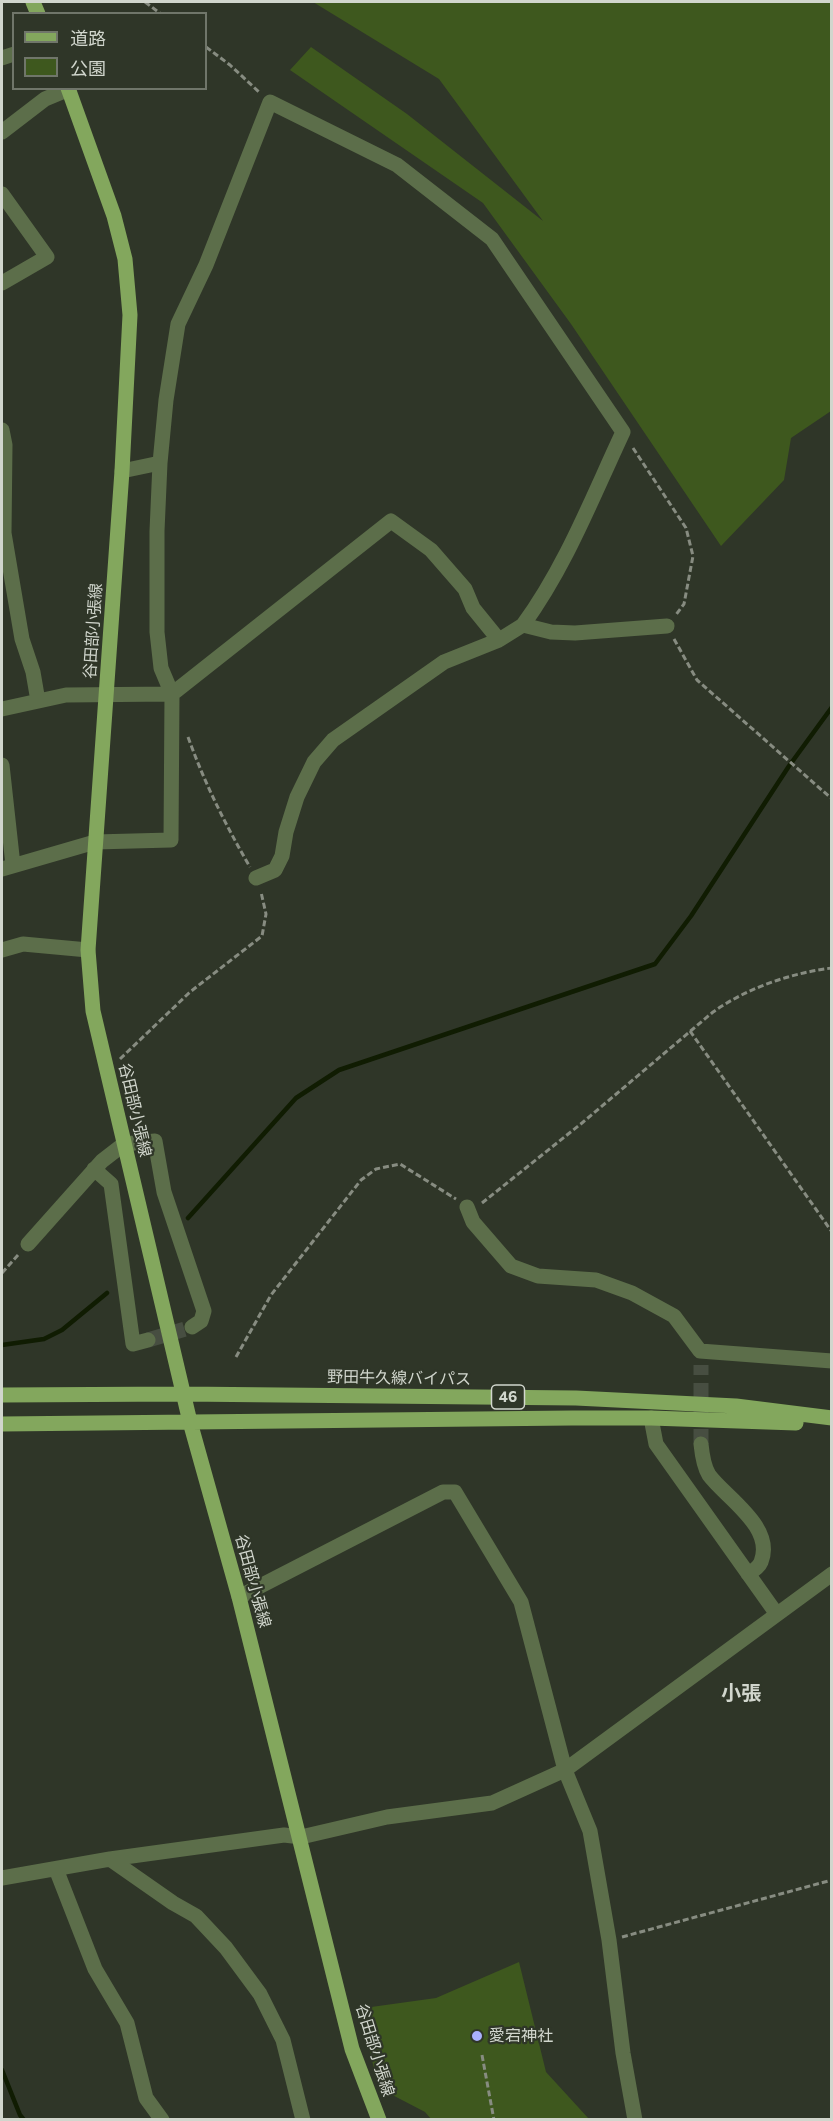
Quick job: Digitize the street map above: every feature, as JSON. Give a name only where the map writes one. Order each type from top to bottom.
[{"type":"main road","name":"谷田部小張線","points":[[68,90],[100,172],[125,259],[130,315],[122,471],[88,950],[93,1011],[190,1422],[240,1597],[352,2049],[379,2120]]},
{"type":"main road","name":"野田牛久線バイパス","points":[[2,1395],[183,1394],[576,1398],[736,1406],[831,1418]]},
{"type":"main road","name":"46","points":[[2,1424],[651,1418],[831,1424]]},
{"type":"street","points":[[2,132],[45,99],[66,90]]},
{"type":"street","points":[[2,765],[7,867],[95,842],[171,840],[172,693],[161,668],[157,632],[156,531],[166,400],[178,324],[206,264],[270,102],[397,165],[492,239],[623,432],[558,571],[523,625],[499,640],[444,662],[333,740],[314,762],[297,798],[286,832],[282,856],[275,870],[256,878]]},
{"type":"street","points":[[2,194],[47,257],[2,283]]},
{"type":"street","points":[[2,430],[5,445],[4,534],[22,639],[33,672],[39,701]]},
{"type":"street","points":[[122,471],[160,464]]},
{"type":"street","points":[[2,709],[66,695],[172,693],[391,521],[431,550],[465,589],[473,608],[499,640]]},
{"type":"street","points":[[523,625],[551,632],[575,633],[667,626]]},
{"type":"street","points":[[2,950],[23,944],[88,950]]},
{"type":"street","points":[[28,1244],[102,1161],[124,1144],[155,1141],[164,1192],[204,1311],[201,1321],[192,1327]]},
{"type":"street","points":[[94,1170],[111,1184],[133,1344],[148,1340]]},
{"type":"street","points":[[467,1207],[473,1222],[511,1266],[538,1276],[596,1280],[632,1293],[674,1316],[700,1358],[831,1361]]},
{"type":"street","points":[[651,1418],[656,1444],[776,1613]]},
{"type":"street","points":[[701,1444],[708,1473],[753,1520],[761,1534],[764,1550],[761,1564],[748,1575]]},
{"type":"street","points":[[240,1597],[443,1492],[455,1492],[521,1602],[565,1770],[590,1831],[609,1940],[623,2053],[635,2120]]},
{"type":"street","points":[[2,1878],[110,1859],[284,1835],[301,1837],[387,1817],[492,1803],[565,1770],[831,1574]]},
{"type":"street","points":[[110,1859],[173,1903],[196,1916],[226,1948],[260,1994],[283,2040],[303,2120]]},
{"type":"street","points":[[56,1869],[95,1969],[127,2023],[146,2098],[162,2120]]},
{"type":"path","points":[[145,2],[158,12]]},
{"type":"path","points":[[207,48],[230,65],[270,102]]},
{"type":"path","points":[[623,432],[686,528],[693,556],[684,604],[667,626],[697,680],[831,799]]},
{"type":"path","points":[[108,1074],[126,1052],[190,992],[262,936],[266,914],[256,878],[222,820],[203,779],[188,736]]},
{"type":"path","points":[[236,1357],[271,1295],[361,1180],[376,1169],[400,1164],[467,1207],[482,1203],[733,998],[806,971],[831,968]]},
{"type":"path","points":[[690,1031],[831,1232]]},
{"type":"path","points":[[2,1273],[28,1244]]},
{"type":"path","points":[[609,1940],[831,1880]]},
{"type":"path","points":[[482,2055],[494,2120]]},
{"type":"green space","points":[[313,2],[831,2],[831,411],[791,438],[784,480],[721,546],[571,324],[483,203],[290,70],[311,47],[407,114],[543,221],[439,79]]},
{"type":"green space","points":[[519,1962],[546,2072],[589,2119],[431,2119],[425,2112],[379,2088],[362,2021],[364,2008],[436,1998]]},
{"type":"waterway","points":[[188,1218],[296,1098],[339,1070],[655,964],[691,916],[789,766],[832,707]]},
{"type":"waterway","points":[[2,1345],[44,1339],[62,1330],[107,1293]]},
{"type":"waterway","points":[[2,2070],[24,2120]]},
{"type":"tunnel","points":[[148,1340],[192,1327]]},
{"type":"tunnel","points":[[701,1365],[701,1444]]},
{"type":"place","name":"愛宕神社","points":[[477,2036]]},
{"type":"district","name":"小張","points":[[741,1693]]}]
